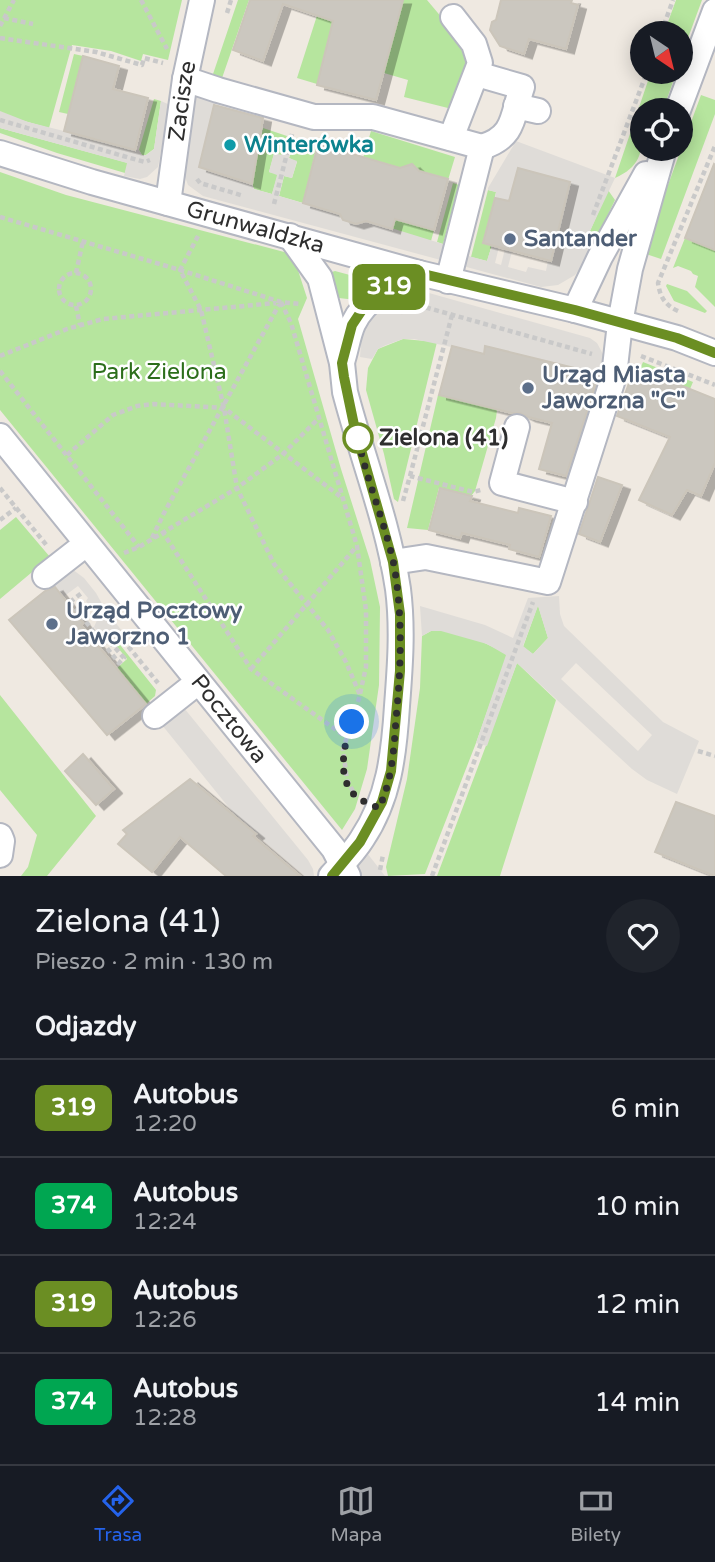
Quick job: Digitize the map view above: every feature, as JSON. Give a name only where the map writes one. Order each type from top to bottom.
[{"type":"street","name":"Zacisze","points":[[168,203],[174,160],[178,72],[202,0]]},
{"type":"street","points":[[682,98],[715,11]]},
{"type":"street","points":[[451,138],[480,63],[474,44],[453,17]]},
{"type":"street","points":[[178,72],[218,90],[314,117],[373,117],[482,147],[498,142],[527,108],[522,87],[477,74]]},
{"type":"street","points":[[448,281],[482,147]]},
{"type":"street","name":"Grunwaldzka","points":[[0,153],[79,179],[448,281],[575,310],[677,338],[715,352]]},
{"type":"street","points":[[575,310],[600,257],[655,161]]},
{"type":"street","points":[[393,562],[426,557],[548,582],[614,376],[630,269],[659,161]]},
{"type":"street","points":[[290,236],[320,278],[342,363],[348,403],[393,562],[400,614],[400,671],[391,771],[379,808],[342,873]]},
{"type":"street","points":[[342,363],[352,325],[360,313],[380,293],[419,273]]},
{"type":"street","points":[[517,427],[502,483],[575,502]]},
{"type":"street","name":"Pocztowa","points":[[0,436],[334,849],[342,873]]},
{"type":"street","points":[[53,570],[86,544]]},
{"type":"street","points":[[164,709],[198,682]]},
{"type":"street","points":[[0,836],[0,855]]},
{"type":"path","points":[[0,26],[14,0]]},
{"type":"path","points":[[665,21],[673,0]]},
{"type":"path","points":[[4,18],[33,24]]},
{"type":"path","points":[[0,38],[96,52],[142,65],[144,58],[178,72]]},
{"type":"path","points":[[591,218],[642,84]]},
{"type":"path","points":[[0,120],[145,162],[156,156],[192,164],[193,175],[200,183],[248,197]]},
{"type":"path","points":[[286,208],[273,204],[291,137]]},
{"type":"path","points":[[686,314],[663,300],[659,283],[715,146]]},
{"type":"path","points":[[0,217],[281,302],[291,323],[356,545],[366,610],[366,667],[343,750],[344,765],[351,790],[357,797],[379,808]]},
{"type":"path","points":[[76,273],[83,241]]},
{"type":"path","points":[[180,270],[201,310],[224,408],[237,488],[274,564],[335,641],[360,695]]},
{"type":"path","points":[[71,273],[76,273],[89,281],[91,292],[86,301],[76,306],[62,300],[58,290],[62,280],[71,273]]},
{"type":"path","points":[[152,538],[281,302]]},
{"type":"path","points":[[0,356],[103,319],[281,302],[304,304]]},
{"type":"path","points":[[76,306],[80,326]]},
{"type":"path","points":[[360,313],[371,316],[381,324],[402,311],[428,308],[606,358],[618,353]]},
{"type":"path","points":[[401,507],[452,315]]},
{"type":"path","points":[[665,365],[715,385]]},
{"type":"path","points":[[0,371],[139,547]]},
{"type":"path","points":[[68,455],[113,415],[137,406],[155,404],[224,408],[341,498]]},
{"type":"path","points":[[117,556],[139,547],[237,488],[283,454],[318,419]]},
{"type":"path","points":[[410,476],[473,492],[502,483]]},
{"type":"path","points":[[0,488],[16,507],[53,570]]},
{"type":"path","points":[[0,520],[16,507]]},
{"type":"path","points":[[162,531],[251,669],[346,737]]},
{"type":"path","points":[[251,669],[356,545]]},
{"type":"path","points":[[432,876],[534,599],[548,582]]},
{"type":"path","points":[[83,592],[69,603],[119,663],[124,658],[103,634]]},
{"type":"path","points":[[123,640],[164,709]]},
{"type":"path","points":[[698,751],[715,756]]},
{"type":"green space","points":[[0,0],[182,0],[168,60],[143,54],[141,61],[111,51],[72,45],[49,128],[0,114]]},
{"type":"green space","points":[[238,0],[249,0],[221,81],[212,77]]},
{"type":"green space","points":[[322,0],[340,0],[317,84],[297,78]]},
{"type":"green space","points":[[396,0],[427,0],[464,44],[471,74],[448,108],[404,97],[408,80],[384,73],[403,2]]},
{"type":"green space","points":[[676,0],[702,0],[693,24],[693,21],[668,21]]},
{"type":"green space","points":[[74,54],[83,56],[68,114],[59,112]]},
{"type":"green space","points":[[647,84],[672,84],[667,98],[642,98]]},
{"type":"green space","points":[[701,95],[715,100],[715,114],[661,259],[643,253],[677,161],[693,161],[693,117]]},
{"type":"green space","points":[[154,99],[161,101],[154,149],[142,155],[139,150]]},
{"type":"green space","points":[[0,128],[128,163],[125,173],[0,133]]},
{"type":"green space","points":[[263,128],[287,136],[281,156],[274,154],[269,172],[278,174],[272,194],[254,189],[252,184]]},
{"type":"green space","points":[[371,131],[455,157],[448,180],[413,171],[415,166],[410,164],[407,171],[363,158]]},
{"type":"green space","points":[[630,134],[630,161],[637,161],[615,178]]},
{"type":"green space","points":[[296,138],[317,145],[303,203],[279,196],[284,176],[292,178],[297,162],[289,158]]},
{"type":"green space","name":"Park Zielona","points":[[0,172],[66,195],[288,253],[295,261],[307,298],[298,319],[370,560],[380,607],[379,685],[367,769],[355,809],[342,830],[0,410]]},
{"type":"green space","points":[[453,183],[459,185],[443,244],[437,242]]},
{"type":"green space","points":[[488,190],[496,192],[484,243],[492,245],[487,261],[471,257]]},
{"type":"green space","points":[[608,190],[615,200],[596,239],[590,231]]},
{"type":"green space","points":[[395,219],[434,230],[431,241],[392,229]]},
{"type":"green space","points":[[685,238],[715,250],[715,307],[695,287],[698,276],[678,266],[673,268]]},
{"type":"green space","points":[[335,271],[372,281],[373,285],[356,300],[339,298],[332,275]]},
{"type":"green space","points":[[667,284],[687,291],[707,311],[705,313],[674,301]]},
{"type":"green space","points":[[403,339],[437,342],[398,502],[394,499],[366,390],[368,368],[378,349]]},
{"type":"green space","points":[[643,362],[693,382],[690,389],[640,369]]},
{"type":"green space","points":[[438,395],[497,410],[496,418],[475,491],[471,496],[439,488],[428,530],[407,528]]},
{"type":"green space","points":[[16,517],[50,557],[0,599],[0,530]]},
{"type":"green space","points":[[538,605],[548,638],[533,654],[523,647]]},
{"type":"green space","points":[[431,631],[470,637],[507,655],[425,874],[388,876],[386,867],[407,779],[420,688],[422,636]]},
{"type":"green space","points":[[117,641],[156,690],[155,696],[146,704],[117,668],[127,659],[114,643]]},
{"type":"green space","points":[[517,663],[556,700],[500,876],[437,876]]},
{"type":"green space","points":[[0,695],[96,816],[47,876],[21,876],[28,867],[37,835],[0,790]]},
{"type":"shaded area","points":[[221,81],[199,167],[252,184],[254,189],[272,194],[277,175],[269,172],[274,153],[282,155],[287,136],[296,138],[289,158],[297,161],[292,178],[284,176],[279,196],[340,214],[343,220],[356,224],[362,219],[443,244],[443,249],[487,261],[492,245],[499,247],[495,263],[501,265],[505,249],[512,251],[508,267],[526,272],[528,267],[546,271],[548,260],[551,261],[570,182],[519,168],[509,201],[495,198],[496,192],[488,188],[516,141],[615,178],[590,231],[596,239],[575,275],[558,285],[541,287],[203,196],[188,185],[184,174],[196,87]]},
{"type":"shaded area","points":[[161,101],[170,105],[158,167],[147,177],[140,179],[124,176],[127,163],[0,128],[0,111],[28,122],[139,150],[142,155],[146,155],[154,149]]},
{"type":"shaded area","points":[[417,292],[429,293],[590,338],[597,343],[605,358],[604,375],[486,346],[484,354],[414,339],[403,339],[386,345],[378,349],[372,359],[360,357],[362,330],[371,316],[395,298]]},
{"type":"shaded area","points":[[72,569],[84,578],[127,637],[119,643],[114,643],[105,633],[101,635],[94,627],[98,618],[86,601],[88,598],[78,586],[63,597],[53,584]]},
{"type":"shaded area","points":[[559,596],[564,626],[663,722],[699,741],[677,794],[647,780],[632,769],[517,663],[487,746],[476,743],[506,655],[487,644],[441,631],[431,631],[422,636],[420,606],[485,625],[513,638],[528,598]],"holes":[[[538,606],[548,638],[533,654],[523,646]],[[576,663],[652,735],[638,751],[561,679]]]},
{"type":"shaded area","points":[[184,708],[308,860],[314,876],[305,876],[239,820],[162,725]]},
{"type":"shaded area","points":[[367,853],[385,876],[347,876]]},
{"type":"building","points":[[250,0],[403,0],[376,100],[317,85],[333,21],[283,4],[263,61],[233,50]]},
{"type":"building","points":[[501,0],[572,0],[571,3],[578,5],[566,49],[529,39],[524,54],[500,46],[490,30],[492,22],[496,20]]},
{"type":"building","points":[[83,56],[119,66],[113,89],[148,98],[135,150],[64,131]]},
{"type":"building","points":[[214,105],[263,118],[252,184],[199,167]]},
{"type":"building","points":[[318,144],[400,168],[412,164],[419,171],[448,179],[434,230],[395,219],[392,229],[366,221],[356,224],[343,220],[340,214],[303,203]]},
{"type":"building","points":[[715,165],[715,250],[685,238]]},
{"type":"building","points":[[518,168],[570,182],[551,261],[483,243],[495,198],[509,201]]},
{"type":"building","points":[[452,346],[484,354],[485,346],[599,374],[566,476],[539,469],[552,423],[439,395]]},
{"type":"building","points":[[635,367],[715,399],[715,463],[701,496],[687,490],[672,515],[639,500],[670,437],[617,416]]},
{"type":"building","points":[[598,477],[622,485],[600,542],[579,534]]},
{"type":"building","points":[[440,488],[472,496],[470,501],[518,513],[519,508],[551,516],[539,557],[509,549],[510,545],[462,533],[460,538],[429,530]]},
{"type":"building","points":[[55,587],[83,623],[81,625],[146,704],[107,735],[9,620],[45,591]]},
{"type":"building","points":[[83,754],[114,789],[96,805],[65,771]]},
{"type":"building","points":[[190,779],[256,834],[253,836],[300,876],[226,876],[180,837],[152,872],[118,844],[127,834],[123,830]]},
{"type":"building","points":[[676,802],[715,816],[715,876],[655,852]]},
{"type":"bus line","name":"319","points":[[332,876],[372,825],[382,802],[391,771],[400,671],[400,614],[393,562],[345,392],[342,363],[352,325],[364,307],[380,293],[419,273],[575,310],[677,338],[715,353]]},
{"type":"place","name":"Winterówka","points":[[230,145]]},
{"type":"place","name":"Santander","points":[[510,239]]},
{"type":"place","name":"Urząd Miasta Jaworzna \"C\"","points":[[528,388]]},
{"type":"place","name":"Zielona (41)","points":[[358,438]]},
{"type":"place","name":"Urząd Pocztowy Jaworzno 1","points":[[52,624]]},
{"type":"route","points":[[352,722],[343,750],[347,780],[357,797],[379,808],[391,771],[400,671],[400,614],[393,562],[358,438]]}]
